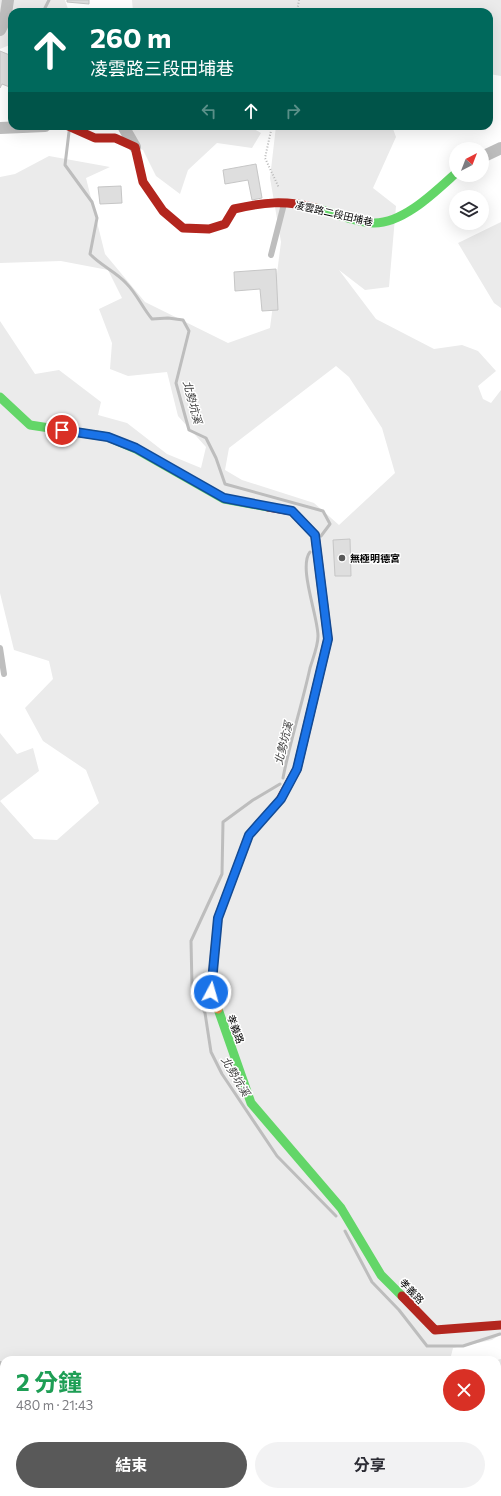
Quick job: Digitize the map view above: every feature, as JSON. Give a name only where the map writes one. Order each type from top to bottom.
[{"type":"street","points":[[0,30],[5,20],[8,0]]},
{"type":"street","points":[[77,130],[95,138],[116,138],[135,147]]},
{"type":"street","name":"凌雲路二段田埔巷","points":[[125,130],[135,147],[143,182],[163,212],[183,228],[209,229],[225,224],[234,209],[262,202],[285,202],[314,207],[354,219],[378,223],[401,216],[437,190],[449,179]]},
{"type":"street","points":[[489,154],[501,148]]},
{"type":"street","name":"孝義路","points":[[0,397],[30,425],[108,437],[136,448],[224,498],[292,511],[315,535],[328,639],[297,769],[281,799],[249,835],[218,918],[211,992],[251,1103],[341,1208],[381,1275],[434,1330],[501,1325]]},
{"type":"lane","points":[[272,255],[285,202]]},
{"type":"lane","points":[[0,648],[4,674]]},
{"type":"path","points":[[271,130],[265,158],[285,202]]},
{"type":"shaded area","points":[[0,0],[65,0],[68,8],[8,8],[8,46],[0,49]]},
{"type":"shaded area","points":[[132,0],[501,0],[501,76],[493,75],[493,8],[133,8]]},
{"type":"shaded area","points":[[119,130],[256,130],[261,133],[252,148],[217,143],[188,170],[180,194],[156,176],[143,150],[125,142]]},
{"type":"shaded area","points":[[276,130],[393,130],[396,137],[373,188],[396,206],[389,287],[365,290],[339,270],[376,319],[434,349],[462,345],[478,351],[496,371],[478,386],[483,399],[491,403],[501,390],[501,1334],[492,1340],[453,1348],[451,1356],[0,1356],[0,801],[34,839],[57,840],[99,803],[86,770],[43,741],[25,708],[53,679],[49,661],[14,650],[0,593],[0,321],[35,374],[59,370],[101,402],[98,415],[127,423],[167,454],[201,468],[206,447],[178,416],[167,372],[128,376],[110,369],[112,343],[99,309],[122,298],[108,270],[61,261],[0,263],[0,177],[15,174],[49,156],[110,167],[86,178],[105,254],[145,302],[228,343],[270,328],[281,242],[270,178]],"holes":[[[336,366],[349,377],[382,428],[395,473],[339,525],[314,503],[242,480],[225,470],[229,448]]]},
{"type":"shaded area","points":[[501,222],[501,308],[494,303],[458,243],[485,230],[489,230],[489,228]]},
{"type":"shaded area","points":[[0,733],[17,754],[33,748],[39,771],[0,801]]},
{"type":"building","points":[[67,0],[89,0],[89,4],[67,2]]},
{"type":"building","points":[[0,51],[8,54],[8,86],[2,84],[0,88]]},
{"type":"building","points":[[256,164],[262,198],[252,200],[248,180],[225,184],[223,170]]},
{"type":"building","points":[[121,186],[122,203],[100,204],[98,187]]},
{"type":"building","points":[[276,269],[278,310],[262,311],[260,289],[235,291],[234,272]]},
{"type":"building","name":"無極明德宮","points":[[350,539],[351,576],[335,576],[333,540]]},
{"type":"waterway","name":"北勢坑溪","points":[[45,8],[49,0]]},
{"type":"waterway","name":"北勢坑溪","points":[[69,132],[65,165],[92,202],[97,218],[90,254],[98,262],[118,275],[126,283],[152,319],[168,318],[183,320],[189,331],[176,383],[189,430],[206,438],[216,458],[225,484],[323,511],[330,524],[321,536]]},
{"type":"waterway","name":"北勢坑溪","points":[[283,778],[318,640],[317,627],[307,580],[307,559],[310,552]]},
{"type":"waterway","name":"北勢坑溪","points":[[280,784],[253,800],[223,822],[222,874],[191,941],[192,986],[205,1013],[211,1052],[222,1074],[277,1156],[336,1216]]},
{"type":"waterway","name":"北勢坑溪","points":[[345,1231],[372,1282],[399,1310],[427,1346],[463,1346],[500,1334]]},
{"type":"traffic: fast","points":[[316,208],[358,221],[373,223],[384,222],[407,213],[418,206],[449,179]]},
{"type":"traffic: fast","points":[[0,397],[30,425],[108,437],[136,449],[224,499],[268,507]]},
{"type":"traffic: fast","points":[[218,1009],[251,1103],[341,1208],[381,1275],[402,1296]]},
{"type":"traffic: slow","points":[[218,1009],[211,991],[218,918],[249,835],[280,800]]},
{"type":"traffic: jam","points":[[77,130],[95,138],[115,138],[135,147],[143,182],[163,211],[183,228],[209,229],[225,224],[234,209],[265,203],[305,205],[316,208]]},
{"type":"traffic: jam","points":[[268,507],[292,511],[315,535],[328,639],[297,769],[280,800]]},
{"type":"traffic: jam","points":[[402,1296],[435,1330],[501,1325]]},
{"type":"place","name":"無極明德宮","points":[[342,558]]},
{"type":"route","points":[[62,430],[108,437],[136,448],[224,498],[292,511],[315,535],[328,639],[297,769],[281,799],[249,835],[218,918],[211,992]]}]
